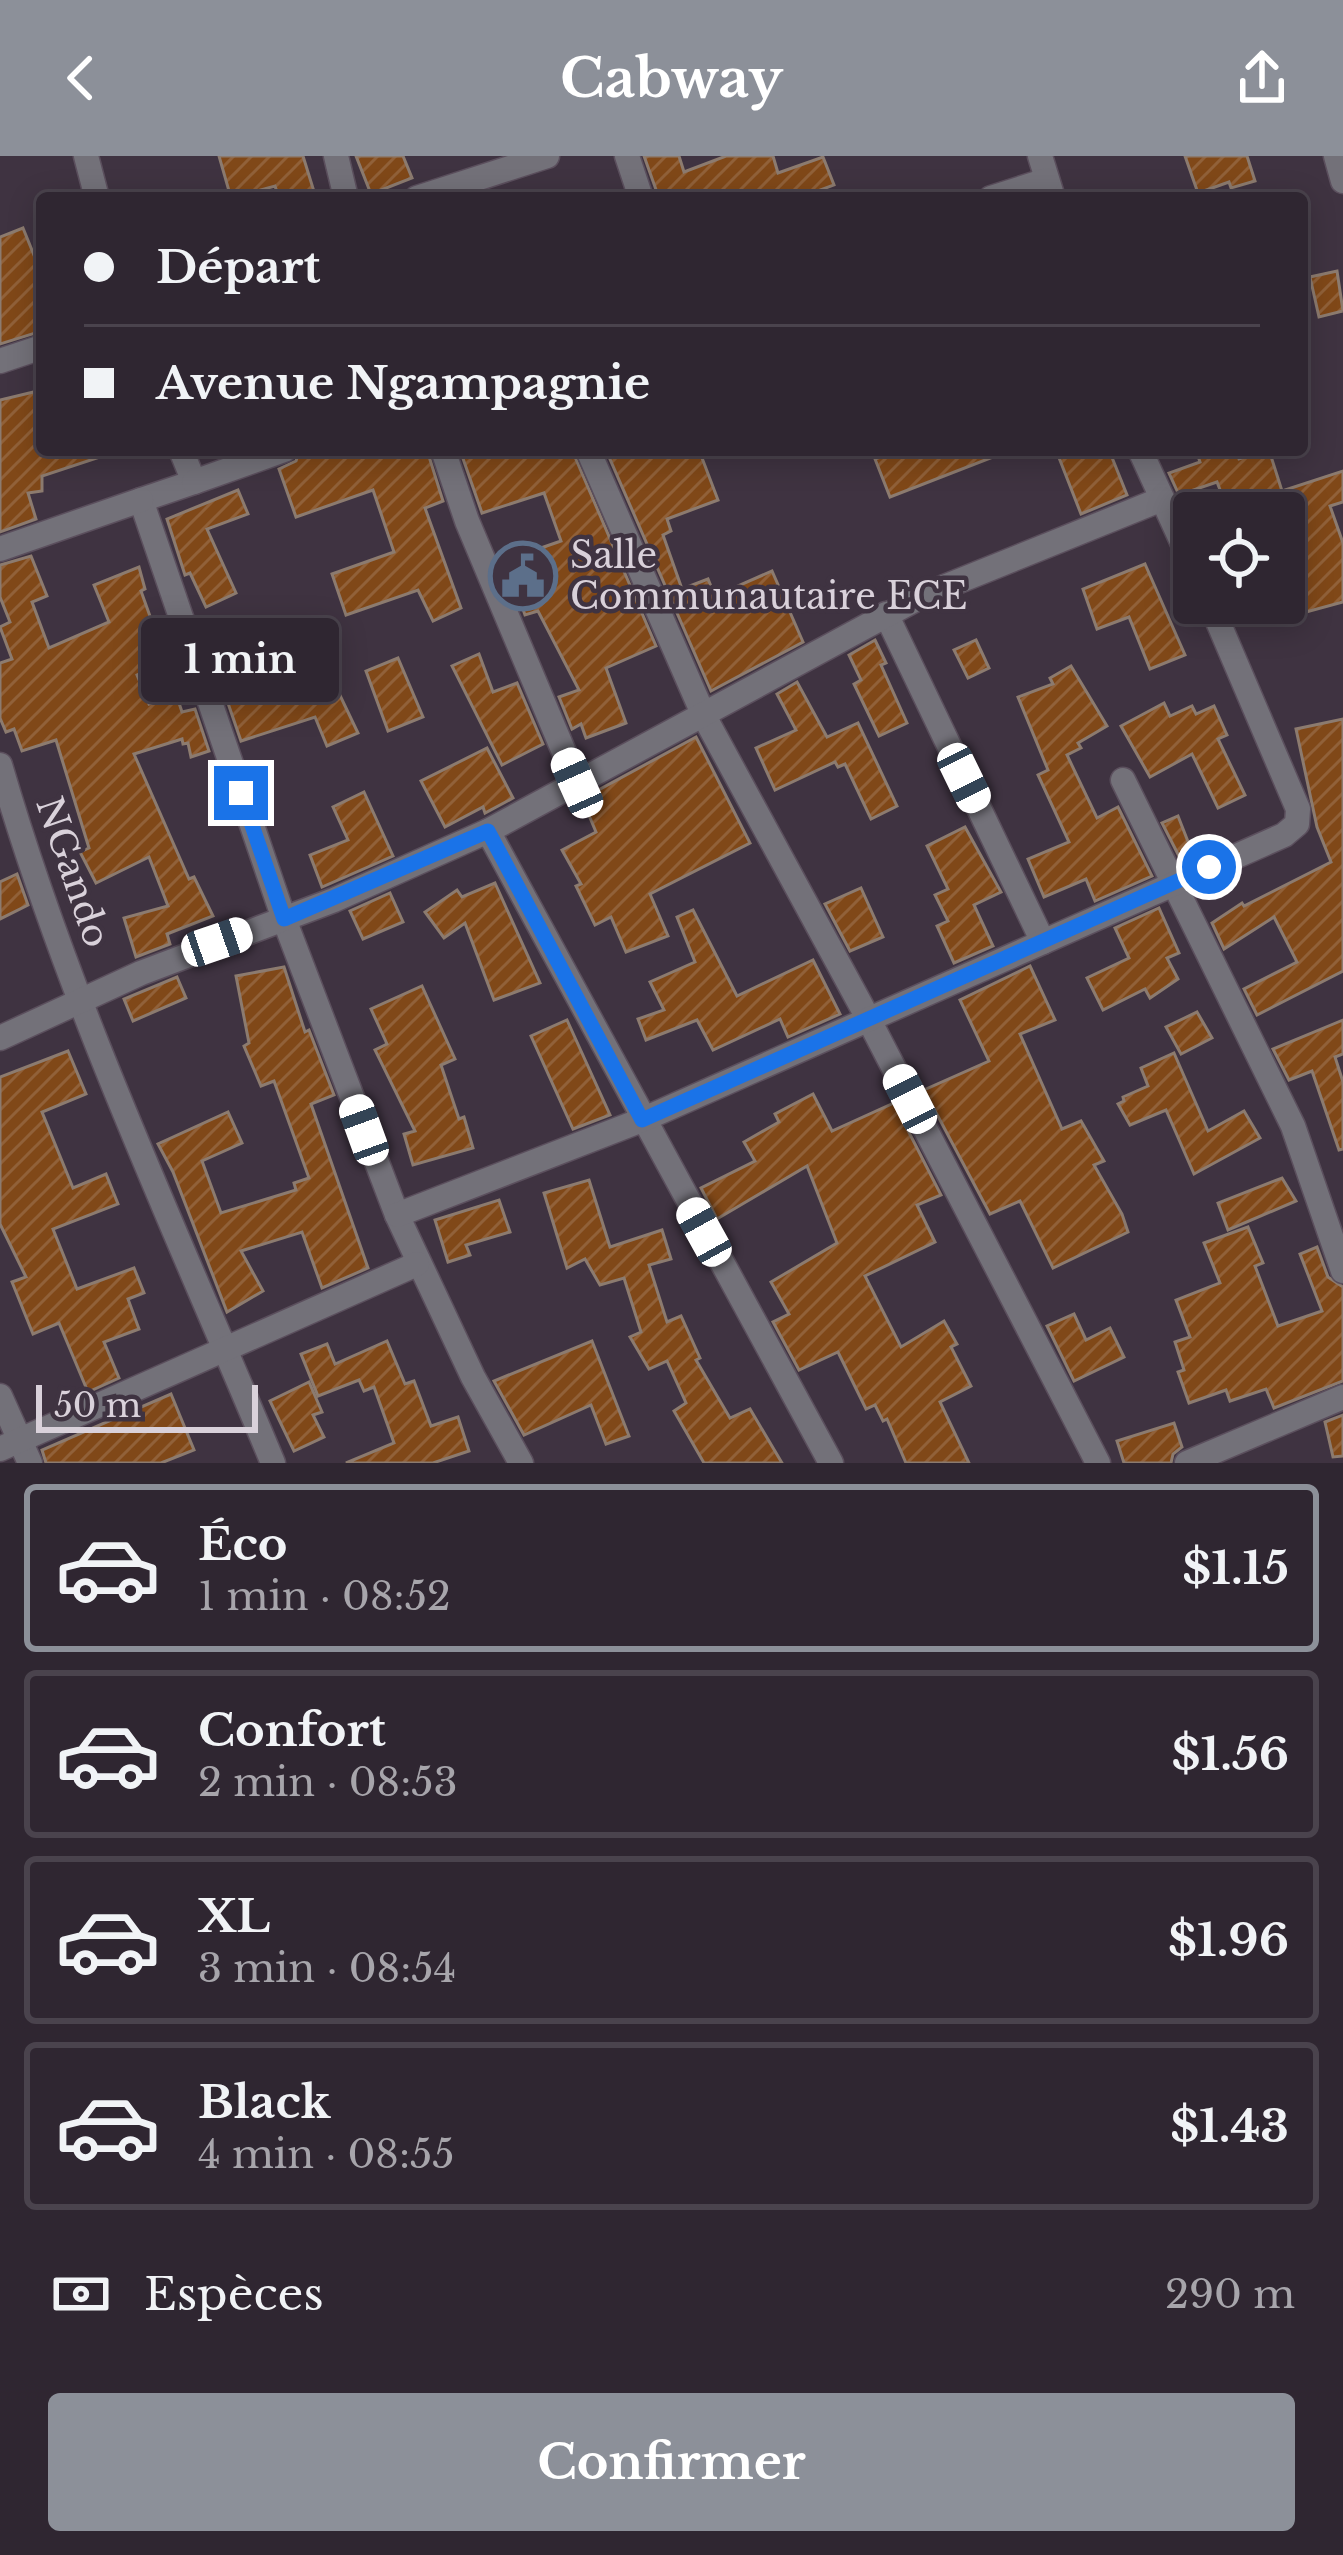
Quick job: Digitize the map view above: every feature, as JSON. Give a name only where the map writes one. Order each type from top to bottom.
[{"type":"street","points":[[86,156],[95,192]]},
{"type":"street","points":[[336,156],[345,192]]},
{"type":"street","points":[[436,192],[547,156]]},
{"type":"street","points":[[626,156],[639,192]]},
{"type":"street","points":[[1336,156],[1343,182]]},
{"type":"street","points":[[1008,192],[1047,178]]},
{"type":"street","points":[[0,362],[36,349]]},
{"type":"street","points":[[184,456],[194,482]]},
{"type":"street","points":[[0,549],[267,456]]},
{"type":"street","points":[[445,456],[497,596],[577,783]]},
{"type":"street","points":[[591,456],[704,716],[869,1020],[1098,1463]]},
{"type":"street","points":[[1142,456],[1173,523]]},
{"type":"street","points":[[141,500],[284,919],[397,1215],[417,1264],[521,1463]]},
{"type":"street","points":[[0,1038],[141,973],[284,919],[488,831],[886,614],[1162,500]]},
{"type":"street","points":[[886,614],[1043,942]]},
{"type":"street","points":[[397,1215],[642,1120],[1284,835],[1297,824],[1298,809],[1219,624]]},
{"type":"street","name":"NGando","points":[[0,765],[35,885],[80,1001],[273,1463]]},
{"type":"street","points":[[1123,780],[1293,1126],[1343,1271]]},
{"type":"street","points":[[488,831],[831,1463]]},
{"type":"street","points":[[0,1396],[16,1451],[417,1264]]},
{"type":"street","points":[[1187,1463],[1343,1397]]},
{"type":"building","points":[[219,156],[303,156],[314,192],[277,192],[275,186],[229,192]]},
{"type":"building","points":[[356,156],[403,156],[412,178],[370,192]]},
{"type":"building","points":[[644,156],[679,156],[684,172],[726,156],[773,156],[778,173],[823,157],[834,185],[815,192],[657,192]]},
{"type":"building","points":[[1185,156],[1247,156],[1255,181],[1231,188],[1229,182],[1198,192]]},
{"type":"building","points":[[23,228],[36,260],[36,333],[0,344],[0,237]]},
{"type":"building","points":[[1337,271],[1343,311],[1319,317],[1310,277]]},
{"type":"building","points":[[36,391],[36,456],[103,456],[42,476],[42,491],[28,493],[36,519],[0,532],[0,400]]},
{"type":"building","points":[[298,456],[429,456],[443,501],[425,508],[461,608],[433,621],[418,590],[346,615],[332,574],[394,552],[373,490],[296,517],[279,469]]},
{"type":"building","points":[[462,456],[575,456],[656,646],[606,668],[626,723],[586,738],[581,724],[572,729],[559,697],[579,690],[538,611],[525,615],[506,560],[561,541],[544,493],[482,513]]},
{"type":"building","points":[[609,456],[701,456],[718,500],[667,519],[671,531],[663,535],[682,589],[708,579],[715,596],[772,571],[803,642],[711,691]]},
{"type":"building","points":[[883,456],[996,456],[890,497],[875,459]]},
{"type":"building","points":[[1058,456],[1111,456],[1127,495],[1081,514]]},
{"type":"building","points":[[1198,456],[1271,456],[1282,491],[1343,471],[1343,502],[1330,506],[1343,543],[1343,602],[1305,612],[1305,492],[1221,492],[1217,482],[1178,492],[1169,473],[1200,462]]},
{"type":"building","points":[[238,490],[248,514],[207,529],[236,593],[206,607],[190,573],[185,575],[167,519]]},
{"type":"building","points":[[31,556],[47,596],[32,602],[49,648],[109,622],[94,585],[139,567],[145,589],[141,591],[166,661],[137,675],[149,704],[176,694],[182,712],[195,709],[209,751],[191,757],[182,739],[134,754],[189,879],[194,877],[213,916],[167,934],[170,944],[136,957],[124,918],[168,906],[149,857],[96,883],[80,852],[89,848],[56,740],[22,751],[14,729],[6,732],[0,718],[0,663],[12,659],[0,627],[10,622],[0,597],[0,565]]},
{"type":"building","points":[[1145,564],[1185,655],[1150,669],[1129,617],[1097,629],[1083,589]]},
{"type":"building","points":[[875,640],[907,723],[879,736],[854,684],[861,680],[849,655]]},
{"type":"building","points":[[976,640],[989,668],[968,678],[954,650]]},
{"type":"building","points":[[314,641],[358,733],[327,746],[315,717],[241,741],[219,677]]},
{"type":"building","points":[[479,654],[493,692],[517,683],[543,744],[502,765],[452,666]]},
{"type":"building","points":[[398,658],[423,717],[388,731],[366,671]]},
{"type":"building","points":[[1071,666],[1107,726],[1067,755],[1097,818],[1118,807],[1152,876],[1095,901],[1086,879],[1044,897],[1028,859],[1069,842],[1038,775],[1048,770],[1018,697],[1053,684],[1050,678]]},
{"type":"building","points":[[797,682],[827,737],[858,723],[897,806],[871,819],[845,764],[838,767],[835,762],[775,790],[756,748],[796,730],[777,694]]},
{"type":"building","points":[[1164,703],[1170,716],[1192,706],[1196,714],[1214,706],[1227,735],[1218,739],[1245,795],[1218,808],[1192,754],[1150,777],[1121,726]]},
{"type":"building","points":[[1343,719],[1343,971],[1257,1015],[1244,989],[1297,962],[1274,917],[1224,949],[1212,923],[1242,903],[1331,862],[1317,827],[1296,729]]},
{"type":"building","points":[[696,737],[750,843],[650,894],[668,936],[626,952],[611,917],[595,925],[576,886],[581,884],[562,850],[596,832],[582,799]]},
{"type":"building","points":[[487,748],[513,798],[445,827],[421,781]]},
{"type":"building","points":[[364,792],[393,856],[322,887],[310,855],[348,840],[333,807]]},
{"type":"building","points":[[1178,816],[1194,857],[1182,862],[1162,823]]},
{"type":"building","points":[[965,827],[1001,892],[974,905],[993,946],[954,963],[937,926],[948,921],[935,895],[948,889],[927,846]]},
{"type":"building","points":[[17,874],[28,905],[0,919],[0,882]]},
{"type":"building","points":[[495,883],[540,983],[494,1000],[465,923],[444,938],[425,912],[457,890],[462,897]]},
{"type":"building","points":[[861,888],[883,937],[850,951],[825,904]]},
{"type":"building","points":[[390,893],[403,922],[363,939],[350,911]]},
{"type":"building","points":[[1159,908],[1179,953],[1167,958],[1178,979],[1150,998],[1145,989],[1103,1010],[1087,978],[1129,958],[1115,928]]},
{"type":"building","points":[[693,910],[737,996],[813,960],[840,1014],[788,1037],[780,1019],[713,1050],[697,1020],[646,1040],[638,1019],[664,1010],[650,982],[695,962],[677,917]]},
{"type":"building","points":[[1030,966],[1055,1020],[1020,1034],[1062,1129],[1081,1121],[1104,1161],[1094,1165],[1128,1232],[1053,1268],[1020,1201],[990,1214],[924,1090],[989,1061],[960,1000]]},
{"type":"building","points":[[284,967],[305,1032],[309,1030],[334,1095],[311,1104],[368,1268],[322,1288],[302,1232],[241,1251],[263,1291],[227,1312],[158,1144],[228,1112],[242,1143],[202,1161],[221,1213],[296,1190],[294,1183],[309,1178],[274,1081],[261,1086],[244,1046],[249,1043],[236,976]]},
{"type":"building","points":[[177,977],[186,998],[133,1021],[124,999]]},
{"type":"building","points":[[422,986],[455,1059],[441,1065],[473,1148],[413,1165],[404,1134],[415,1131],[375,1050],[387,1044],[371,1009]]},
{"type":"building","points":[[1197,1012],[1212,1038],[1181,1054],[1166,1027]]},
{"type":"building","points":[[567,1020],[610,1115],[573,1129],[531,1036]]},
{"type":"building","points":[[1343,1020],[1343,1054],[1335,1057],[1343,1082],[1343,1149],[1339,1150],[1312,1071],[1289,1080],[1273,1049]]},
{"type":"building","points":[[68,1051],[86,1094],[42,1112],[73,1188],[106,1174],[118,1204],[53,1229],[77,1289],[134,1268],[144,1293],[128,1299],[139,1329],[104,1342],[119,1378],[88,1392],[59,1323],[33,1334],[12,1282],[26,1277],[0,1224],[0,1077]]},
{"type":"building","points":[[1174,1053],[1208,1131],[1244,1111],[1260,1138],[1194,1174],[1166,1110],[1130,1125],[1118,1104],[1148,1086],[1141,1068]]},
{"type":"building","points":[[813,1094],[832,1131],[894,1103],[941,1195],[917,1205],[935,1242],[865,1276],[901,1347],[944,1321],[957,1344],[951,1347],[971,1386],[940,1402],[969,1463],[906,1463],[887,1419],[883,1421],[875,1405],[866,1409],[838,1352],[799,1370],[773,1322],[789,1314],[771,1282],[837,1243],[807,1166],[717,1219],[701,1188],[755,1161],[744,1142],[779,1122],[775,1114]]},
{"type":"building","points":[[1282,1178],[1296,1201],[1228,1230],[1218,1203]]},
{"type":"building","points":[[589,1180],[610,1247],[662,1230],[671,1259],[649,1265],[667,1322],[681,1316],[700,1358],[696,1360],[730,1418],[750,1409],[782,1463],[704,1463],[674,1411],[686,1403],[667,1361],[649,1369],[630,1337],[641,1332],[624,1278],[600,1285],[585,1259],[567,1268],[544,1193]]},
{"type":"building","points":[[499,1200],[510,1232],[466,1245],[470,1255],[448,1262],[435,1220]]},
{"type":"building","points":[[1248,1227],[1263,1263],[1255,1266],[1278,1326],[1322,1311],[1300,1254],[1317,1247],[1328,1277],[1343,1287],[1343,1381],[1274,1408],[1266,1389],[1230,1401],[1226,1390],[1189,1403],[1178,1372],[1184,1370],[1175,1342],[1190,1337],[1176,1300],[1220,1283],[1204,1243]]},
{"type":"building","points":[[1074,1314],[1086,1340],[1110,1328],[1124,1357],[1074,1381],[1047,1326]]},
{"type":"building","points":[[387,1341],[405,1384],[414,1381],[431,1426],[458,1417],[469,1451],[433,1463],[346,1463],[394,1443],[374,1387],[364,1391],[359,1380],[318,1396],[301,1354],[327,1344],[335,1364]]},
{"type":"building","points":[[592,1341],[629,1436],[606,1444],[591,1405],[524,1435],[494,1381]]},
{"type":"building","points":[[309,1382],[322,1412],[313,1415],[324,1437],[294,1451],[270,1401]]},
{"type":"building","points":[[171,1394],[194,1450],[161,1463],[46,1463],[42,1450]]},
{"type":"building","points":[[1343,1415],[1343,1456],[1333,1457],[1325,1422]]},
{"type":"building","points":[[1174,1423],[1182,1447],[1171,1463],[1124,1463],[1117,1441]]},
{"type":"place","name":"Salle Communautaire ECE","points":[[523,576]]},
{"type":"route","points":[[241,793],[284,919],[488,831],[642,1120],[1209,867]]}]
